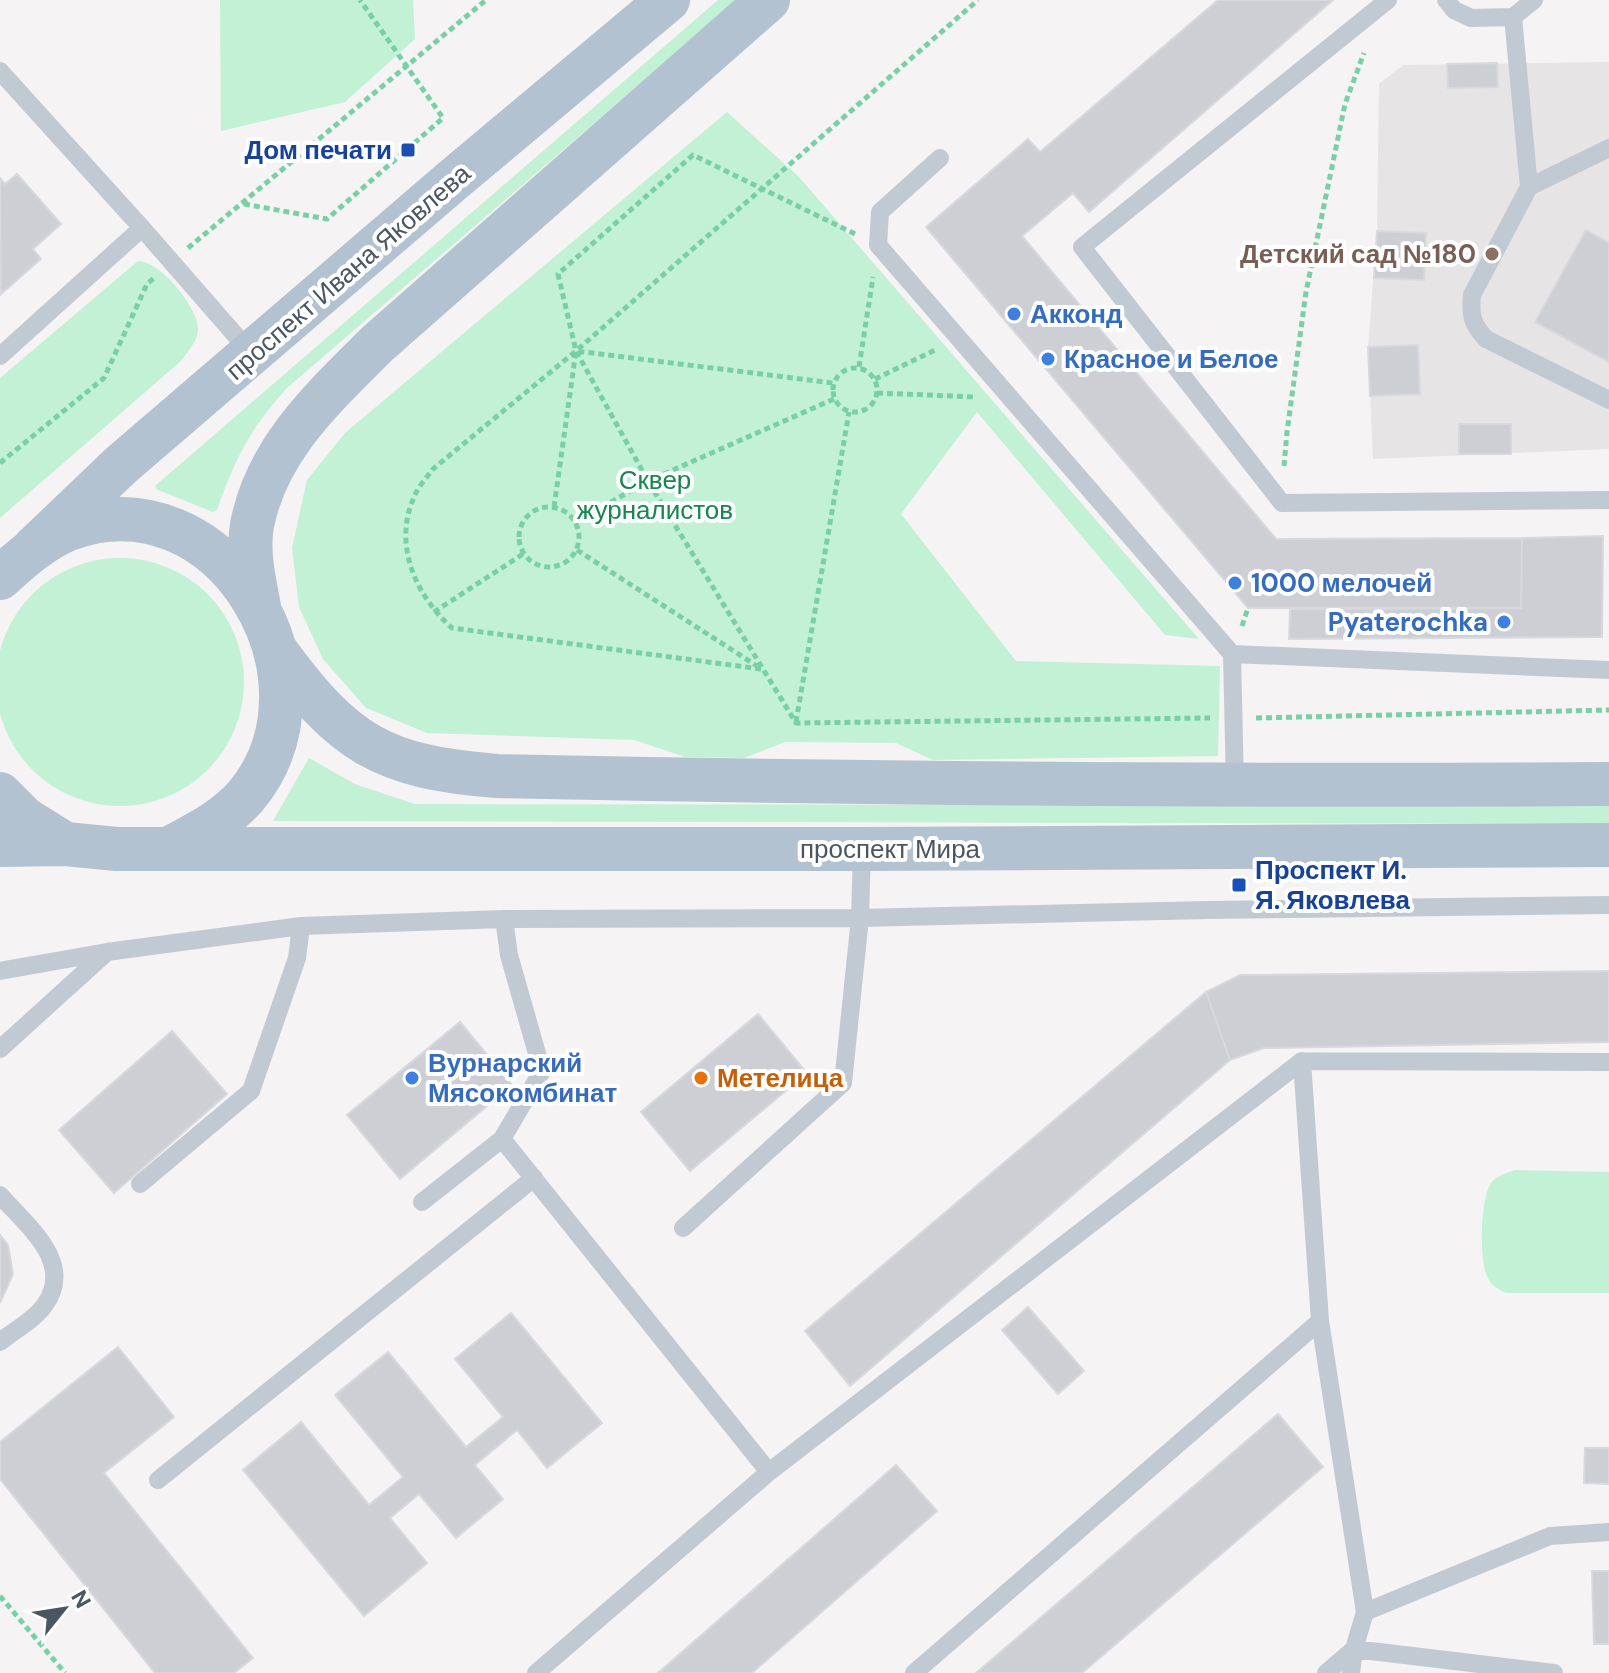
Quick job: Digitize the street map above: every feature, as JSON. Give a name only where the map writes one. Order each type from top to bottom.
[{"type":"main road","name":"проспект Ивана Яковлева","points":[[33,549],[121,465],[668,0]]},
{"type":"main road","points":[[172,847],[213,825],[246,796],[268,761],[280,724],[282,685],[252,568],[252,527],[265,483],[285,444],[318,403],[377,344],[768,0]]},
{"type":"main road","points":[[0,578],[33,549],[69,530],[105,521],[141,521],[183,532],[214,552],[238,579],[306,692],[336,723],[367,746],[400,760],[446,772],[497,776],[814,783],[1235,786],[1609,784]]},
{"type":"main road","points":[[0,794],[25,819],[65,844]]},
{"type":"main road","points":[[0,845],[65,844]]},
{"type":"main road","name":"проспект Мира","points":[[65,844],[117,849],[1609,845]]},
{"type":"lane","points":[[1446,0],[1454,10],[1471,18],[1513,17],[1534,0]]},
{"type":"lane","points":[[1385,3],[1082,247],[1282,503],[1609,500]]},
{"type":"lane","points":[[1513,17],[1529,187],[1472,295],[1470,314],[1476,328],[1486,339],[1609,400]]},
{"type":"lane","points":[[0,71],[252,355]]},
{"type":"lane","points":[[1529,187],[1609,148]]},
{"type":"lane","points":[[940,158],[880,212],[878,245],[957,340],[1011,398],[1232,654],[1235,786]]},
{"type":"lane","points":[[0,356],[142,228]]},
{"type":"lane","points":[[1232,654],[1609,670]]},
{"type":"lane","points":[[683,1228],[843,1083],[860,918],[862,849]]},
{"type":"lane","points":[[0,971],[107,952],[301,926],[504,919],[1309,914],[1609,905]]},
{"type":"lane","points":[[422,1202],[502,1139],[542,1071],[509,955],[504,919]]},
{"type":"lane","points":[[140,1184],[251,1091],[297,958],[301,926]]},
{"type":"lane","points":[[0,1049],[107,952]]},
{"type":"lane","points":[[536,1673],[769,1472],[1302,1061],[1609,1062]]},
{"type":"lane","points":[[1302,1061],[1320,1321],[1365,1612],[1354,1649],[1351,1673]]},
{"type":"lane","points":[[502,1139],[769,1472]]},
{"type":"lane","points":[[158,1480],[534,1178]]},
{"type":"lane","points":[[0,1195],[51,1254],[56,1280],[44,1306],[0,1342]]},
{"type":"lane","points":[[914,1673],[1320,1321]]},
{"type":"lane","points":[[1365,1612],[1550,1536],[1609,1532]]},
{"type":"lane","points":[[1326,1673],[1354,1649],[1554,1673]]},
{"type":"path","points":[[244,204],[327,219],[443,118],[360,0]]},
{"type":"path","points":[[182,253],[486,0]]},
{"type":"path","points":[[761,669],[452,628],[434,612],[415,580],[406,550],[406,522],[415,493],[433,469],[576,351],[978,0]]},
{"type":"path","points":[[1282,503],[1287,432],[1306,292],[1345,104],[1385,3]]},
{"type":"path","points":[[796,723],[648,481],[576,351],[558,274],[693,155],[878,245],[859,367]]},
{"type":"path","points":[[0,463],[104,378],[147,284],[162,270]]},
{"type":"path","points":[[875,379],[957,340]]},
{"type":"path","points":[[576,351],[833,383]]},
{"type":"path","points":[[554,507],[576,351]]},
{"type":"path","points":[[859,367],[875,379],[877,393],[868,409],[849,412],[834,399],[833,383],[843,370],[859,367]]},
{"type":"path","points":[[877,393],[1011,398]]},
{"type":"path","points":[[576,522],[648,481],[834,399]]},
{"type":"path","points":[[796,723],[849,412]]},
{"type":"path","points":[[563,509],[576,522],[579,531],[577,550],[565,563],[556,567],[537,566],[523,554],[519,544],[521,525],[534,510],[563,509]]},
{"type":"path","points":[[577,550],[761,669]]},
{"type":"path","points":[[434,612],[523,554]]},
{"type":"path","points":[[1243,719],[1609,710]]},
{"type":"path","points":[[796,723],[1220,718]]},
{"type":"path","points":[[0,1596],[65,1673]]},
{"type":"shaded area","name":"Детский сад №180","points":[[1609,62],[1609,449],[1373,459],[1368,347],[1377,231],[1379,84],[1403,65]]},
{"type":"green space","points":[[220,0],[413,0],[415,39],[345,102],[221,131]]},
{"type":"green space","points":[[718,0],[737,0],[287,388],[245,445],[217,510],[213,512],[156,489],[155,486]]},
{"type":"green space","name":"Сквер журналистов","points":[[727,112],[799,177],[1199,639],[1165,635],[977,412],[901,514],[1016,661],[1220,666],[1218,756],[933,760],[896,743],[785,742],[744,758],[685,757],[634,740],[427,733],[366,708],[323,659],[299,607],[292,548],[307,480],[345,433]]},
{"type":"green space","points":[[138,261],[157,268],[184,297],[196,319],[198,332],[195,341],[181,361],[0,518],[0,378]]},
{"type":"green space","points":[[120,558],[167,568],[189,579],[207,595],[223,613],[234,635],[244,682],[234,729],[223,751],[207,769],[189,785],[167,796],[120,806],[73,796],[51,785],[33,769],[17,751],[6,729],[-4,682],[6,635],[17,613],[33,595],[51,579],[73,568]]},
{"type":"green space","points":[[309,758],[355,784],[415,804],[1609,806],[1609,824],[273,821]]},
{"type":"green space","points":[[1515,1170],[1609,1172],[1609,1293],[1506,1293],[1490,1282],[1483,1257],[1485,1200],[1492,1182]]},
{"type":"building","points":[[1218,0],[1333,0],[1089,212],[1073,193],[1022,236],[1276,539],[1522,538],[1521,608],[1248,608],[926,227],[1028,139],[1040,152]]},
{"type":"building","points":[[1497,63],[1498,87],[1448,88],[1447,64]]},
{"type":"building","points":[[17,174],[61,224],[33,249],[41,259],[1,294],[0,178],[5,184]]},
{"type":"building","points":[[1586,230],[1609,243],[1609,362],[1535,322]]},
{"type":"building","points":[[1377,231],[1426,233],[1424,280],[1374,278]]},
{"type":"building","points":[[1418,345],[1420,394],[1370,396],[1368,347]]},
{"type":"building","points":[[1459,424],[1511,424],[1511,454],[1459,454]]},
{"type":"building","points":[[1603,536],[1602,637],[1289,639],[1290,609],[1521,608],[1522,538]]},
{"type":"building","points":[[1609,971],[1609,1042],[1264,1048],[1230,1060],[1206,992],[1240,975]]},
{"type":"building","points":[[1206,992],[1230,1060],[850,1386],[805,1331]]},
{"type":"building","points":[[758,1014],[807,1073],[690,1171],[641,1112]]},
{"type":"building","points":[[460,1022],[512,1085],[400,1179],[347,1115]]},
{"type":"building","points":[[172,1031],[227,1094],[114,1193],[59,1130]]},
{"type":"building","points":[[0,1235],[8,1245],[13,1274],[0,1303]]},
{"type":"building","points":[[1028,1307],[1084,1371],[1058,1394],[1002,1330]]},
{"type":"building","points":[[511,1313],[602,1423],[547,1468],[517,1430],[475,1465],[503,1499],[456,1538],[419,1494],[390,1518],[427,1563],[364,1616],[243,1470],[301,1422],[369,1505],[403,1477],[335,1395],[388,1352],[466,1447],[503,1417],[455,1359]]},
{"type":"building","points":[[118,1347],[174,1417],[104,1473],[253,1658],[234,1673],[155,1673],[0,1479],[0,1442]]},
{"type":"building","points":[[1278,1414],[1323,1467],[1082,1673],[976,1673]]},
{"type":"building","points":[[1585,1448],[1609,1448],[1609,1484],[1584,1483]]},
{"type":"building","points":[[896,1465],[937,1511],[752,1673],[658,1673]]},
{"type":"building","points":[[1592,1571],[1609,1571],[1609,1644],[1594,1644]]},
{"type":"place","name":"Дом печати","points":[[408,150]]},
{"type":"place","name":"Детский сад №180","points":[[1492,254]]},
{"type":"place","name":"Акконд","points":[[1014,314]]},
{"type":"place","name":"Красное и Белое","points":[[1048,359]]},
{"type":"place","name":"1000 мелочей","points":[[1235,583]]},
{"type":"place","name":"Pyaterochka","points":[[1504,622]]},
{"type":"place","name":"Проспект И. Я. Яковлева","points":[[1239,885]]},
{"type":"place","name":"Вурнарский Мясокомбинат","points":[[412,1078]]},
{"type":"place","name":"Метелица","points":[[701,1078]]}]
